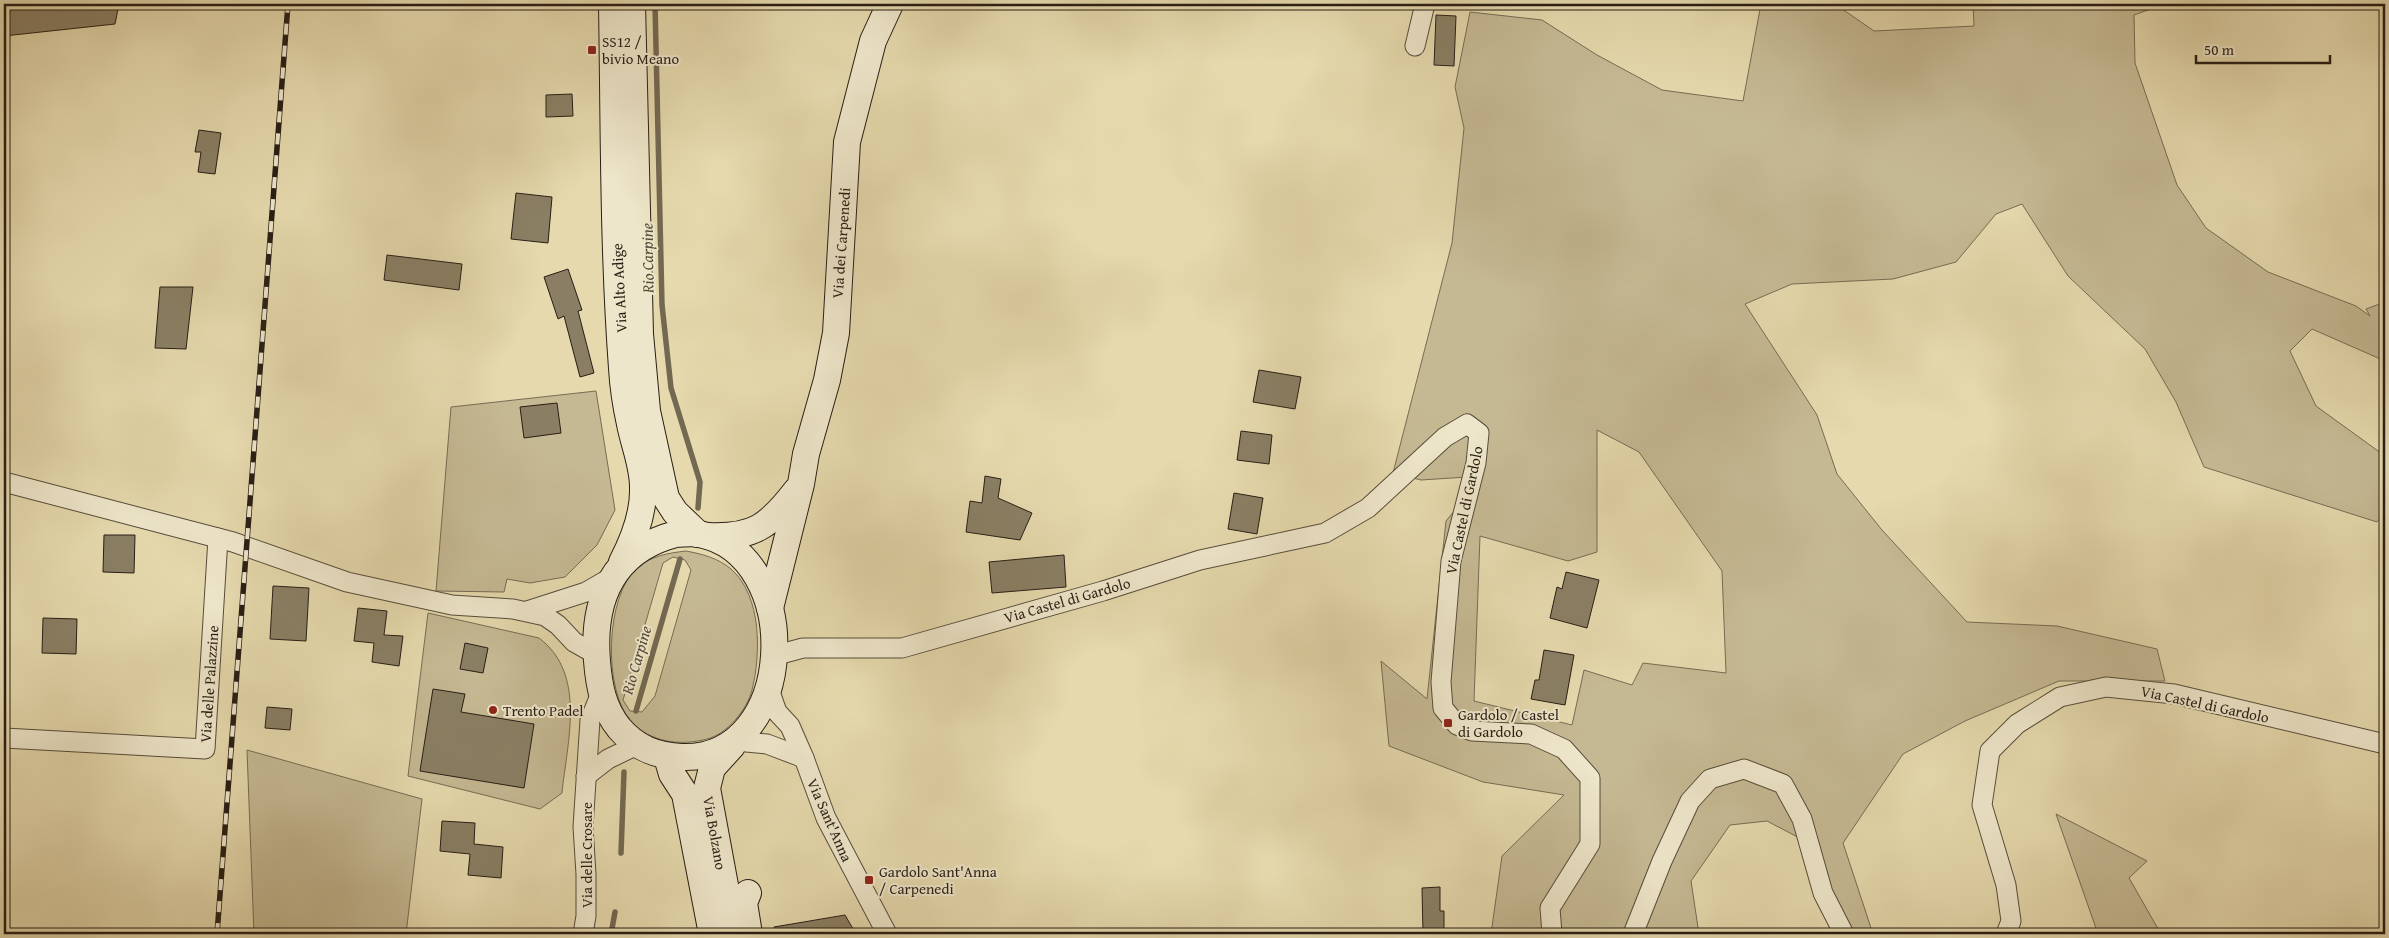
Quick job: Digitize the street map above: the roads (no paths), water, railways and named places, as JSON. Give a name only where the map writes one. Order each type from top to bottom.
[{"type":"main road","name":"Via Alto Adige","points":[[612,4],[615,193],[622,369],[629,422],[640,463],[643,486],[638,522],[633,541],[599,606],[596,654],[601,693],[608,712],[637,745]]},
{"type":"main road","name":"Via Alto Adige","points":[[632,4],[640,334],[647,411],[666,498],[675,512],[702,535]]},
{"type":"main road","name":"Via dei Carpenedi","points":[[771,615],[806,454],[827,380],[836,333],[847,142],[873,40],[890,4]]},
{"type":"main road","name":"Via dei Carpenedi","points":[[616,571],[636,552],[657,539],[676,534],[728,537],[760,528],[777,516],[801,484]]},
{"type":"main road","points":[[702,535],[726,544],[744,558],[757,576],[771,615]]},
{"type":"main road","name":"Via Bolzano","points":[[734,934],[707,788],[712,768],[736,741],[764,704],[769,689],[773,656],[771,615]]},
{"type":"main road","points":[[637,745],[667,757],[695,758],[716,752],[736,741]]},
{"type":"main road","name":"Via Bolzano","points":[[667,757],[672,774],[685,794],[712,934]]},
{"type":"main road","points":[[748,893],[744,903],[749,934]]},
{"type":"street","points":[[1415,46],[1425,4]]},
{"type":"street","name":"Via Castel di Gardolo","points":[[773,656],[803,648],[902,648],[1103,591],[1200,560],[1325,532],[1368,508],[1445,437],[1467,424],[1479,433],[1476,463],[1451,561],[1441,682],[1442,708],[1457,726],[1472,731],[1531,734],[1564,748],[1590,778],[1590,844],[1550,908],[1552,934]]},
{"type":"street","points":[[4,482],[218,538],[347,582],[452,605],[527,611],[545,616],[558,625],[574,642],[596,654]]},
{"type":"street","name":"Via delle Palazzine","points":[[4,738],[205,749],[218,538]]},
{"type":"street","points":[[527,611],[586,592],[616,571]]},
{"type":"street","points":[[771,615],[803,648]]},
{"type":"street","name":"Via Castel di Gardolo","points":[[2006,934],[2011,921],[2006,885],[1982,805],[1990,751],[2017,724],[2060,697],[2106,687],[2164,693],[2385,744]]},
{"type":"street","name":"Via Sant'Anna","points":[[769,689],[777,712],[790,726],[826,818],[887,934]]},
{"type":"street","name":"Via delle Crosare","points":[[583,934],[586,916],[586,874],[583,827],[590,720],[601,693]]},
{"type":"street","name":"Via Sant'Anna","points":[[736,741],[767,744],[804,758]]},
{"type":"street","points":[[586,776],[608,759],[637,745]]},
{"type":"street","points":[[1633,934],[1662,861],[1690,801],[1710,779],[1744,769],[1783,784],[1802,818],[1824,893],[1844,934]]},
{"type":"waterway","name":"Rio Carpine","points":[[655,4],[662,305],[671,388],[700,482],[698,508]]},
{"type":"waterway","name":"Rio Carpine","points":[[636,711],[680,559]]},
{"type":"waterway","name":"Rio Carpine","points":[[621,853],[624,772]]},
{"type":"waterway","name":"Rio Carpine","points":[[611,934],[615,912]]},
{"type":"railway","points":[[217,934],[288,4]]},
{"type":"place","name":"SS12 / bivio Meano","points":[[592,50]]},
{"type":"place","name":"Trento Padel","points":[[493,710]]},
{"type":"place","name":"Gardolo / Castel di Gardolo","points":[[1448,723]]},
{"type":"place","name":"Gardolo Sant'Anna / Carpenedi","points":[[869,880]]}]
